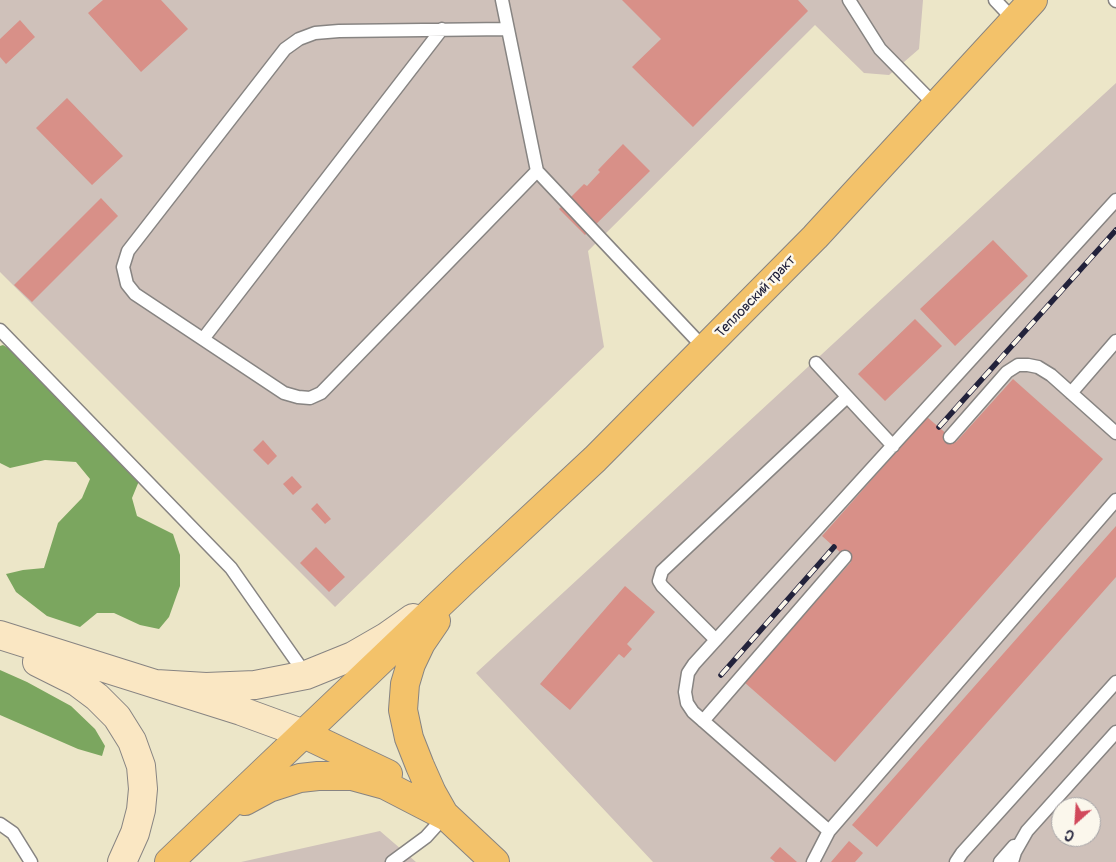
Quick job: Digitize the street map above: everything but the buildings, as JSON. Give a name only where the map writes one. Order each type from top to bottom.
[{"type":"main road","name":"Тепловский тракт","points":[[465,580],[595,459],[815,237],[1033,0]]},
{"type":"main road","points":[[156,684],[206,687],[255,685],[306,675],[353,656],[386,637],[465,580]]},
{"type":"main road","points":[[170,862],[465,580]]},
{"type":"main road","points":[[445,816],[432,793],[409,738],[403,710],[405,684],[411,664],[421,643],[465,580]]},
{"type":"main road","points":[[0,635],[241,711],[304,734],[376,767],[430,800],[494,862]]},
{"type":"main road","points":[[0,643],[84,687],[117,717],[132,741],[141,766],[143,789],[141,810],[135,833],[122,861]]},
{"type":"main road","points":[[193,840],[248,799],[283,782],[318,776],[352,776],[377,782],[405,794],[445,816]]},
{"type":"lane","points":[[502,0],[537,171],[705,349]]},
{"type":"lane","points":[[849,0],[880,48],[935,105]]},
{"type":"lane","points":[[995,0],[1014,20]]},
{"type":"lane","points":[[203,339],[442,29]]},
{"type":"lane","points":[[508,29],[339,31],[315,33],[299,39],[285,49],[128,252],[123,268],[127,284],[135,294],[284,393],[310,398],[321,392],[537,171]]},
{"type":"lane","points":[[829,831],[693,712],[687,703],[685,692],[688,673],[694,664],[1116,200]]},
{"type":"lane","points":[[0,330],[231,568],[306,675]]},
{"type":"lane","points":[[1071,393],[1116,341]]},
{"type":"lane","points":[[816,363],[893,446]]},
{"type":"lane","points":[[950,437],[1006,372],[1018,366],[1038,367],[1051,375],[1116,432]]},
{"type":"lane","points":[[716,640],[662,586],[659,580],[662,571],[847,398]]},
{"type":"lane","points":[[813,862],[829,831],[1116,500]]},
{"type":"lane","points":[[703,720],[845,557]]},
{"type":"lane","points":[[956,862],[1116,682]]},
{"type":"lane","points":[[1000,862],[1116,732]]},
{"type":"lane","points":[[392,862],[426,837],[445,816]]},
{"type":"lane","points":[[0,824],[13,833],[31,862]]},
{"type":"lane","points":[[1012,862],[1015,852],[1027,831]]},
{"type":"shaded area","points":[[0,0],[923,0],[919,49],[889,75],[864,73],[815,25],[588,251],[604,347],[335,607],[0,272]]},
{"type":"shaded area","points":[[1116,83],[1116,862],[653,862],[476,673]]},
{"type":"shaded area","points":[[380,831],[416,862],[241,862]]},
{"type":"green space","points":[[3,345],[24,357],[139,481],[132,498],[137,516],[173,534],[180,555],[180,586],[169,617],[159,629],[140,625],[114,613],[97,613],[80,627],[47,616],[16,592],[6,574],[44,568],[58,523],[82,498],[90,479],[76,462],[45,460],[10,468],[0,463],[0,346]]},
{"type":"green space","points":[[0,670],[27,682],[71,706],[95,729],[105,746],[102,756],[78,749],[0,715]]},
{"type":"railway","points":[[939,427],[1116,230]]},
{"type":"railway","points":[[721,675],[834,547]]}]
